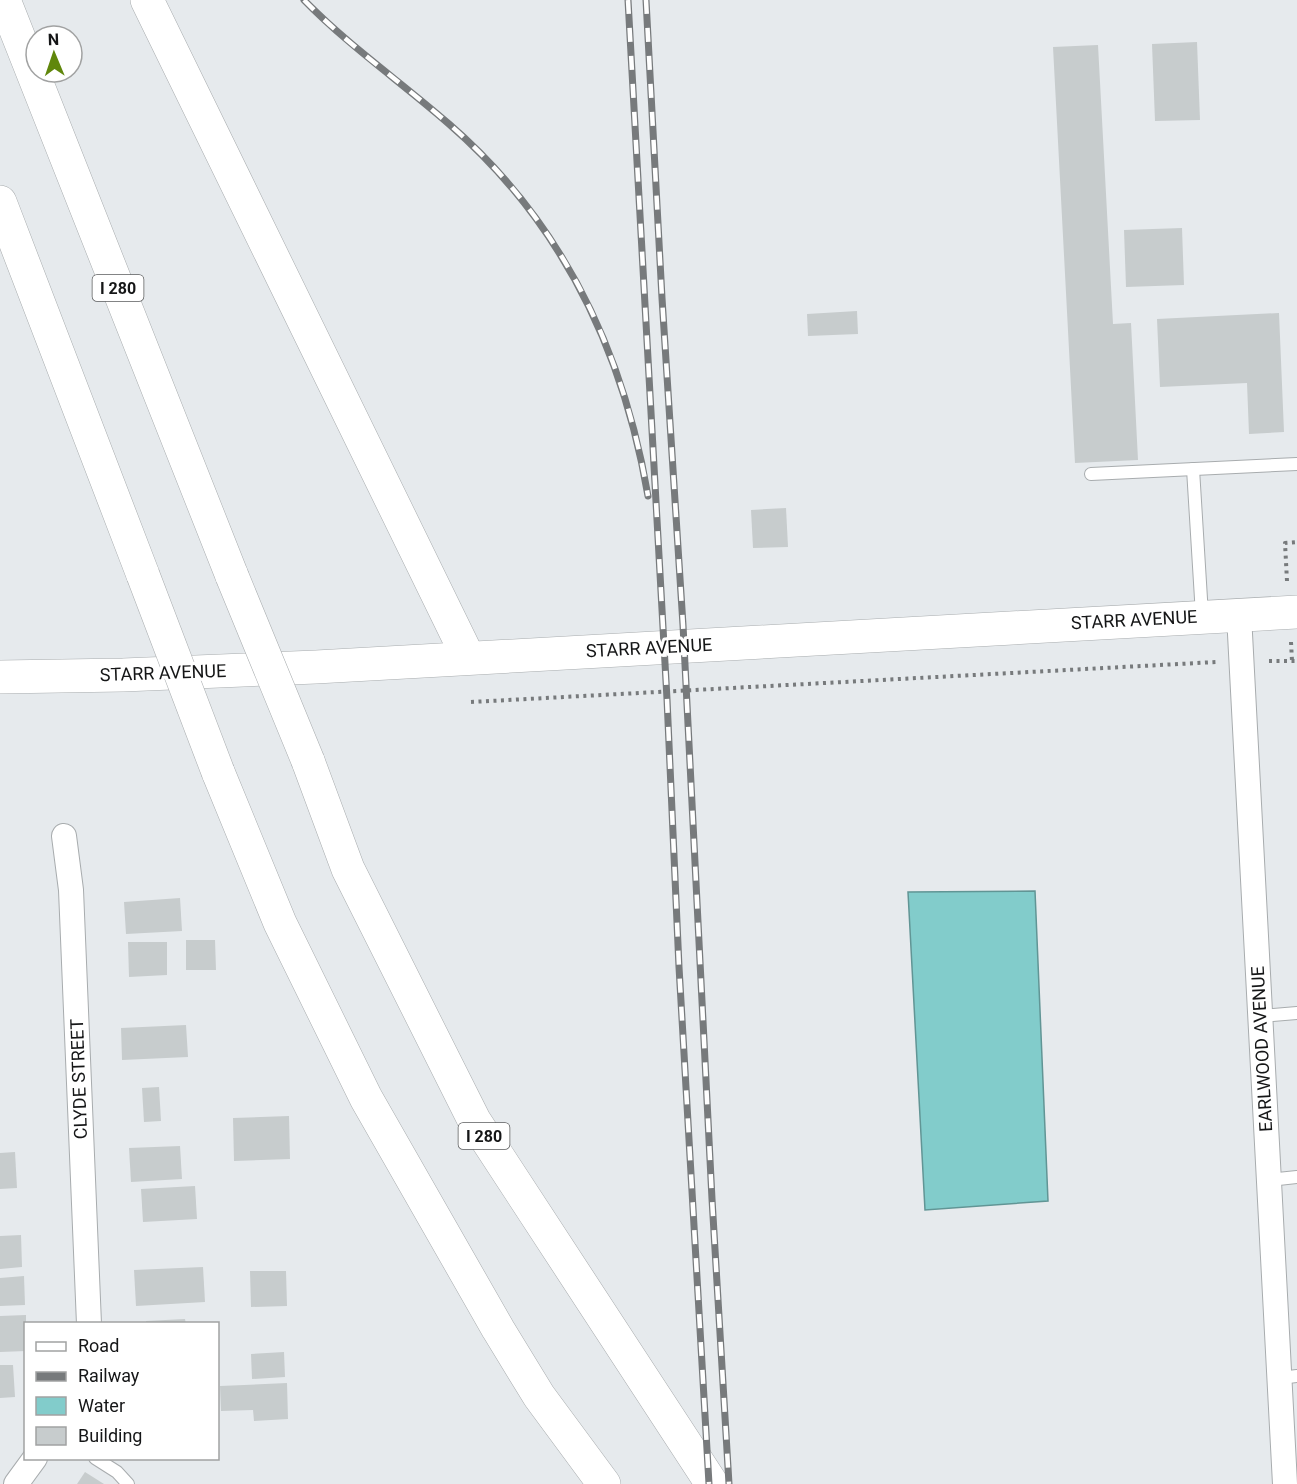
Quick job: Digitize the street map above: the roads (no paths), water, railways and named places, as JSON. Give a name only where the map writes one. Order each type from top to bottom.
[{"type":"main road","name":"I 280","points":[[4,0],[232,576],[308,761],[348,869],[474,1120],[712,1484]]},
{"type":"main road","points":[[147,0],[468,657]]},
{"type":"main road","points":[[0,202],[218,772],[280,923],[366,1098],[504,1339],[539,1396],[604,1484]]},
{"type":"main road","name":"STARR AVENUE","points":[[0,677],[123,675],[316,667],[1297,612]]},
{"type":"street","name":"EARLWOOD AVENUE","points":[[1239,615],[1269,1180],[1288,1377],[1285,1484]]},
{"type":"street","name":"CLYDE STREET","points":[[64,836],[71,890],[89,1322]]},
{"type":"street","points":[[16,1484],[34,1460]]},
{"type":"lane","points":[[1090,474],[1297,464]]},
{"type":"lane","points":[[1193,469],[1202,616]]},
{"type":"lane","points":[[1260,1016],[1297,1013]]},
{"type":"lane","points":[[1269,1180],[1297,1177]]},
{"type":"lane","points":[[98,1460],[117,1472],[128,1484]]},
{"type":"water","points":[[1035,891],[1048,1201],[925,1210],[908,892]]},
{"type":"railway","points":[[304,0],[357,48],[449,124],[489,162],[524,203],[555,246],[582,292],[604,340],[637,442],[648,496]]},
{"type":"railway","points":[[628,0],[709,1484]]},
{"type":"railway","points":[[646,0],[683,625],[729,1484]]}]
